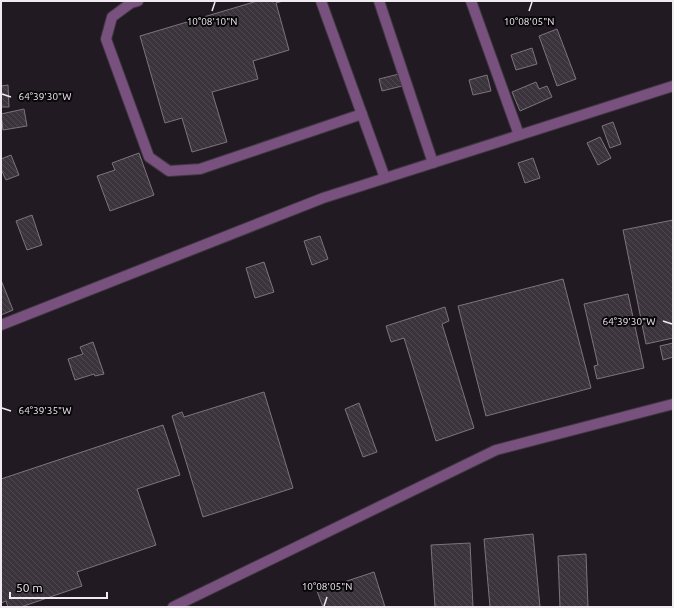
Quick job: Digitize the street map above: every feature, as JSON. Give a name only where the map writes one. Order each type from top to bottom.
[{"type":"street","points":[[138,1],[131,3],[112,17],[106,39],[149,157],[168,171],[200,169],[362,114]]},
{"type":"street","points":[[321,1],[385,178]]},
{"type":"street","points":[[378,1],[433,163]]},
{"type":"street","points":[[471,1],[519,135]]},
{"type":"street","points":[[1,325],[323,198],[673,86]]},
{"type":"street","points":[[174,607],[496,450],[673,404]]},
{"type":"building","points":[[254,1],[283,1],[276,3],[289,50],[253,61],[258,79],[212,92],[227,142],[192,152],[182,118],[165,123],[140,36]]},
{"type":"building","points":[[557,29],[576,79],[557,86],[539,36]]},
{"type":"building","points":[[532,48],[537,64],[516,70],[511,55]]},
{"type":"building","points":[[399,74],[402,86],[382,91],[379,79]]},
{"type":"building","points":[[487,75],[491,91],[473,95],[469,80]]},
{"type":"building","points":[[536,82],[539,89],[547,86],[552,97],[520,111],[512,92]]},
{"type":"building","points":[[8,85],[9,107],[1,107],[1,86]]},
{"type":"building","points":[[24,109],[27,126],[3,130],[1,114]]},
{"type":"building","points":[[613,122],[621,144],[610,148],[602,126]]},
{"type":"building","points":[[600,137],[611,158],[598,165],[587,143]]},
{"type":"building","points":[[139,153],[154,195],[110,211],[97,176],[115,170],[112,163]]},
{"type":"building","points":[[11,155],[19,175],[6,180],[1,169],[1,159]]},
{"type":"building","points":[[533,158],[540,178],[525,183],[518,163]]},
{"type":"building","points":[[32,215],[42,245],[27,250],[16,221]]},
{"type":"building","points":[[673,220],[673,338],[646,344],[623,230]]},
{"type":"building","points":[[320,236],[328,259],[312,265],[304,241]]},
{"type":"building","points":[[264,262],[274,292],[255,298],[246,268]]},
{"type":"building","points":[[563,279],[591,388],[486,416],[458,306]]},
{"type":"building","points":[[1,280],[13,310],[1,315]]},
{"type":"building","points":[[628,294],[644,368],[597,379],[594,366],[598,365],[584,304]]},
{"type":"building","points":[[445,307],[449,321],[442,324],[474,428],[436,441],[404,338],[391,342],[386,326]]},
{"type":"building","points":[[93,342],[104,374],[95,376],[94,374],[75,380],[68,359],[83,354],[80,347]]},
{"type":"building","points":[[673,343],[673,357],[663,360],[660,346]]},
{"type":"building","points":[[264,392],[293,488],[203,517],[172,416],[182,412],[184,417]]},
{"type":"building","points":[[359,403],[377,452],[363,457],[345,409]]},
{"type":"building","points":[[163,425],[180,475],[137,489],[156,545],[77,572],[82,586],[21,607],[8,607],[6,601],[1,603],[1,479]]},
{"type":"building","points":[[533,534],[540,607],[490,607],[484,539]]},
{"type":"building","points":[[470,543],[473,607],[435,607],[431,545]]},
{"type":"building","points":[[586,554],[588,607],[560,607],[558,556]]},
{"type":"building","points":[[374,572],[385,607],[323,607],[317,591]]}]
